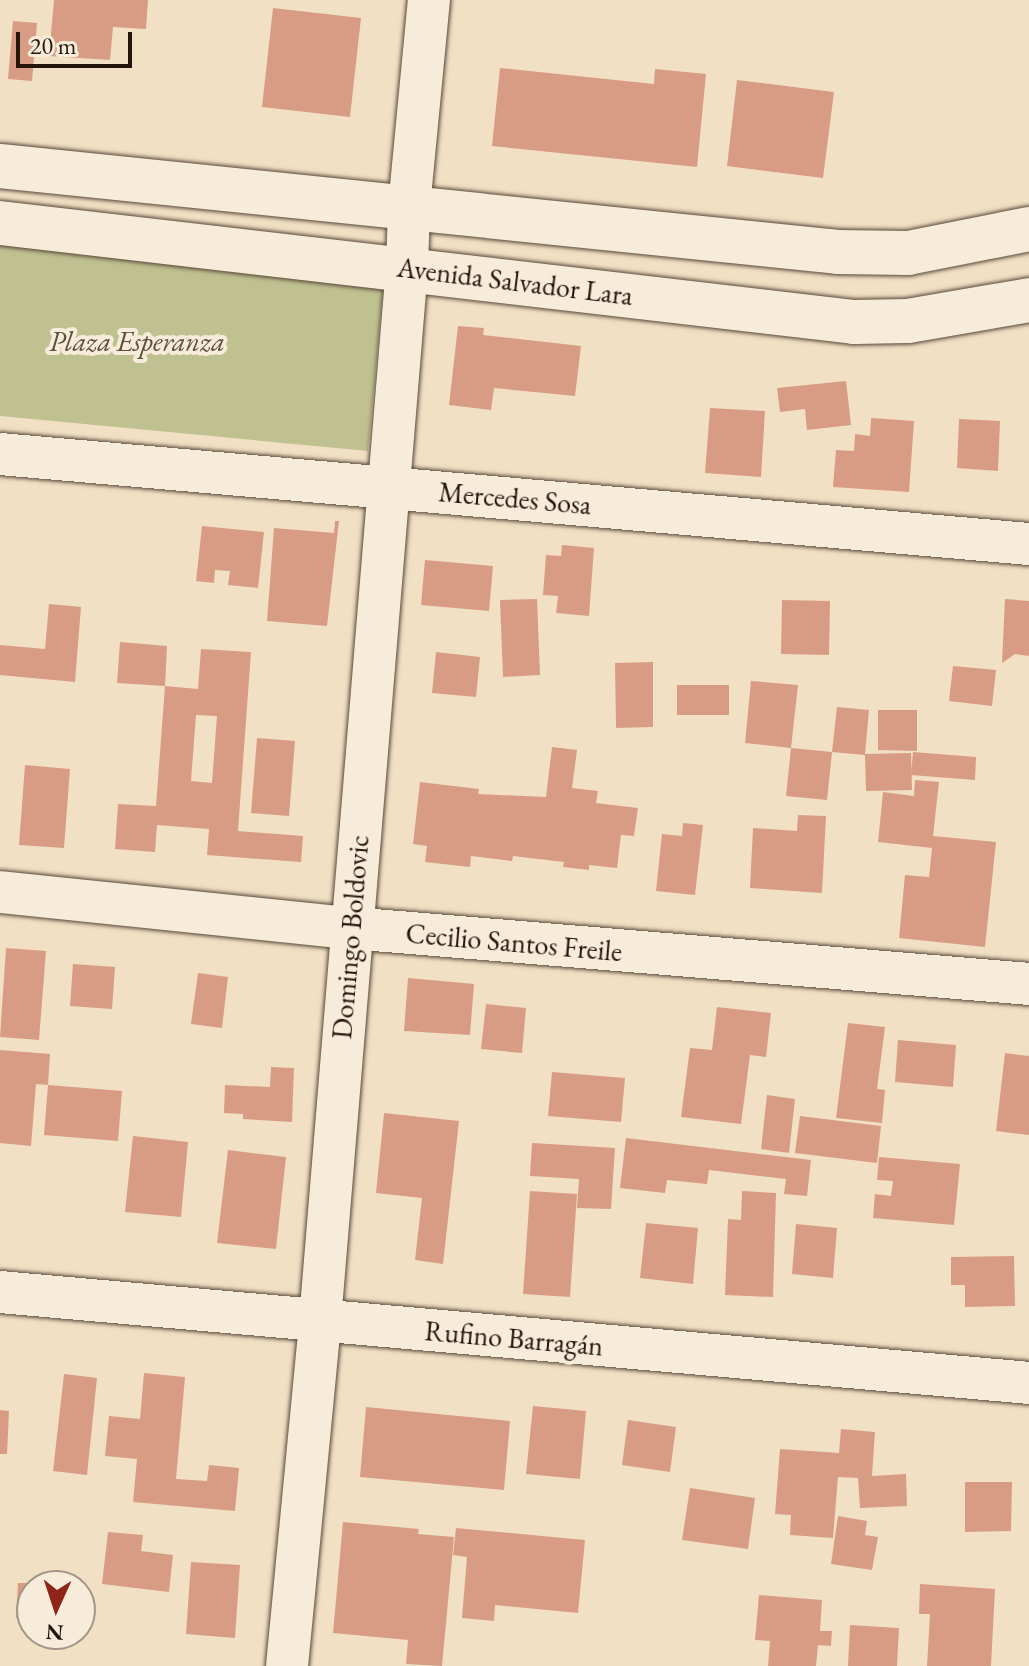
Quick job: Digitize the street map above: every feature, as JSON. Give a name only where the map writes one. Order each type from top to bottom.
[{"type":"street","name":"Domingo Boldovic","points":[[287,1666],[320,1321],[350,928],[407,268],[409,207],[429,0]]},
{"type":"street","points":[[0,166],[838,252],[908,253],[1029,229]]},
{"type":"street","name":"Avenida Salvador Lara","points":[[0,223],[854,322],[908,321],[1029,300]]},
{"type":"street","name":"Mercedes Sosa","points":[[0,454],[1029,544]]},
{"type":"street","name":"Cecilio Santos Freile","points":[[0,892],[350,928],[1029,984]]},
{"type":"street","name":"Rufino Barragán","points":[[0,1292],[1029,1383]]},
{"type":"green space","name":"Plaza Esperanza","points":[[0,241],[384,278],[368,451],[0,416]]},
{"type":"building","points":[[54,0],[148,0],[146,29],[113,27],[110,60],[49,56]]},
{"type":"building","points":[[273,8],[361,18],[350,117],[262,107]]},
{"type":"building","points":[[13,21],[37,23],[32,81],[8,79]]},
{"type":"building","points":[[500,68],[654,84],[655,69],[706,74],[697,167],[492,146]]},
{"type":"building","points":[[737,80],[834,92],[823,178],[727,166]]},
{"type":"building","points":[[458,326],[484,328],[483,335],[581,346],[575,396],[494,388],[491,410],[449,405]]},
{"type":"building","points":[[846,381],[851,425],[807,430],[805,409],[780,412],[777,388]]},
{"type":"building","points":[[710,408],[765,411],[761,477],[705,473]]},
{"type":"building","points":[[871,418],[914,421],[909,492],[833,487],[836,450],[854,451],[855,434],[870,436]]},
{"type":"building","points":[[959,419],[1000,421],[998,471],[957,468]]},
{"type":"building","points":[[335,521],[339,521],[327,626],[267,621],[274,528],[334,533]]},
{"type":"building","points":[[202,526],[264,532],[258,588],[228,585],[230,571],[215,570],[214,583],[196,581]]},
{"type":"building","points":[[562,545],[594,548],[589,616],[556,613],[558,596],[543,595],[546,555],[561,556]]},
{"type":"building","points":[[425,560],[493,566],[489,611],[421,605]]},
{"type":"building","points":[[537,599],[540,675],[503,677],[500,600]]},
{"type":"building","points":[[1005,599],[1029,601],[1029,656],[1015,654],[1002,663]]},
{"type":"building","points":[[782,600],[830,601],[829,655],[781,654]]},
{"type":"building","points":[[49,604],[81,607],[75,682],[0,675],[0,645],[45,649]]},
{"type":"building","points":[[120,642],[167,646],[165,686],[117,683]]},
{"type":"building","points":[[201,649],[251,652],[238,831],[303,836],[301,862],[207,855],[209,829],[157,825],[155,852],[115,849],[118,804],[156,806],[165,686],[198,689]],"holes":[[[196,715],[217,716],[212,783],[191,781]]]},
{"type":"building","points":[[436,652],[480,657],[476,697],[432,693]]},
{"type":"building","points":[[653,662],[653,727],[616,728],[615,663]]},
{"type":"building","points":[[953,666],[996,670],[992,706],[949,701]]},
{"type":"building","points":[[751,681],[798,685],[791,748],[745,743]]},
{"type":"building","points":[[677,685],[729,685],[729,715],[677,715]]},
{"type":"building","points":[[837,707],[869,710],[865,754],[911,753],[912,790],[866,791],[865,755],[832,752]]},
{"type":"building","points":[[878,710],[917,710],[917,751],[878,750]]},
{"type":"building","points":[[257,738],[295,741],[289,816],[251,813]]},
{"type":"building","points":[[552,747],[577,750],[572,788],[598,791],[596,803],[638,808],[634,836],[621,835],[617,868],[589,865],[589,870],[563,867],[564,862],[513,856],[512,861],[471,856],[470,867],[425,862],[427,846],[413,844],[420,782],[479,789],[478,794],[546,797]]},
{"type":"building","points":[[791,748],[832,752],[827,800],[786,796]]},
{"type":"building","points":[[913,752],[976,757],[975,780],[911,775]]},
{"type":"building","points":[[25,765],[70,769],[64,848],[19,845]]},
{"type":"building","points":[[915,780],[939,782],[933,836],[996,842],[985,947],[899,938],[905,875],[929,877],[932,848],[878,842],[883,792],[914,796]]},
{"type":"building","points":[[798,815],[826,816],[822,893],[750,888],[753,828],[797,831]]},
{"type":"building","points":[[683,823],[703,825],[695,895],[656,891],[662,834],[682,836]]},
{"type":"building","points":[[6,948],[46,951],[39,1040],[0,1037]]},
{"type":"building","points":[[73,964],[115,967],[112,1009],[70,1006]]},
{"type":"building","points":[[198,973],[228,977],[222,1028],[191,1024]]},
{"type":"building","points":[[408,978],[474,984],[470,1035],[404,1031]]},
{"type":"building","points":[[486,1004],[526,1008],[522,1053],[481,1049]]},
{"type":"building","points":[[717,1007],[771,1013],[766,1057],[750,1055],[741,1124],[681,1117],[690,1048],[712,1050]]},
{"type":"building","points":[[848,1023],[885,1027],[877,1089],[885,1090],[882,1123],[836,1118]]},
{"type":"building","points":[[898,1040],[956,1045],[953,1087],[895,1082]]},
{"type":"building","points":[[0,1050],[50,1054],[48,1085],[36,1084],[31,1146],[0,1143]]},
{"type":"building","points":[[1005,1053],[1029,1056],[1029,1135],[996,1131]]},
{"type":"building","points":[[271,1067],[294,1068],[292,1122],[243,1119],[243,1114],[224,1113],[225,1085],[270,1087]]},
{"type":"building","points":[[552,1072],[625,1078],[621,1122],[548,1116]]},
{"type":"building","points":[[48,1085],[122,1091],[118,1141],[44,1135]]},
{"type":"building","points":[[767,1095],[795,1099],[789,1153],[761,1149]]},
{"type":"building","points":[[384,1113],[459,1121],[443,1264],[415,1260],[422,1198],[376,1193]]},
{"type":"building","points":[[800,1116],[881,1126],[877,1163],[795,1153]]},
{"type":"building","points":[[133,1136],[188,1142],[181,1217],[125,1212]]},
{"type":"building","points":[[626,1138],[811,1160],[807,1196],[784,1194],[786,1179],[709,1170],[707,1184],[667,1180],[665,1193],[620,1188]]},
{"type":"building","points":[[532,1143],[615,1148],[611,1209],[577,1208],[579,1179],[530,1176]]},
{"type":"building","points":[[228,1150],[286,1157],[276,1249],[217,1243]]},
{"type":"building","points":[[879,1157],[960,1164],[954,1225],[873,1218],[875,1194],[891,1196],[893,1181],[877,1180]]},
{"type":"building","points":[[530,1191],[577,1194],[570,1297],[523,1294]]},
{"type":"building","points":[[742,1191],[776,1193],[773,1297],[725,1295],[728,1219],[741,1220]]},
{"type":"building","points":[[646,1223],[698,1228],[693,1284],[640,1278]]},
{"type":"building","points":[[796,1224],[837,1228],[833,1278],[792,1274]]},
{"type":"building","points":[[1014,1256],[1015,1306],[965,1307],[965,1285],[951,1285],[951,1257]]},
{"type":"building","points":[[144,1373],[185,1377],[176,1479],[207,1481],[209,1465],[239,1468],[235,1511],[133,1502],[137,1459],[105,1456],[109,1416],[140,1419]]},
{"type":"building","points":[[64,1374],[97,1378],[87,1475],[53,1471]]},
{"type":"building","points":[[533,1406],[586,1411],[580,1479],[526,1474]]},
{"type":"building","points":[[366,1407],[510,1421],[504,1490],[360,1477]]},
{"type":"building","points":[[0,1410],[9,1411],[7,1454],[0,1454]]},
{"type":"building","points":[[628,1420],[676,1427],[670,1472],[622,1465]]},
{"type":"building","points":[[841,1429],[875,1432],[872,1476],[906,1474],[907,1506],[860,1508],[858,1478],[838,1477],[833,1538],[790,1535],[791,1515],[775,1514],[780,1449],[839,1453]]},
{"type":"building","points":[[965,1482],[1012,1482],[1011,1531],[965,1532]]},
{"type":"building","points":[[690,1488],[755,1498],[748,1549],[682,1540]]},
{"type":"building","points":[[838,1516],[867,1521],[865,1535],[878,1537],[872,1570],[831,1564]]},
{"type":"building","points":[[343,1522],[419,1529],[418,1534],[454,1537],[442,1666],[406,1664],[408,1640],[333,1633]]},
{"type":"building","points":[[456,1528],[585,1540],[578,1613],[495,1605],[494,1621],[462,1618],[467,1557],[453,1555]]},
{"type":"building","points":[[108,1532],[143,1535],[141,1551],[173,1555],[169,1592],[102,1584]]},
{"type":"building","points":[[191,1562],[240,1565],[235,1638],[186,1634]]},
{"type":"building","points":[[920,1584],[995,1589],[991,1666],[927,1666],[930,1614],[919,1614]]},
{"type":"building","points":[[759,1595],[822,1600],[820,1631],[832,1631],[831,1646],[818,1645],[816,1666],[768,1666],[770,1641],[755,1640]]},
{"type":"building","points":[[850,1625],[899,1628],[897,1666],[848,1666]]}]
